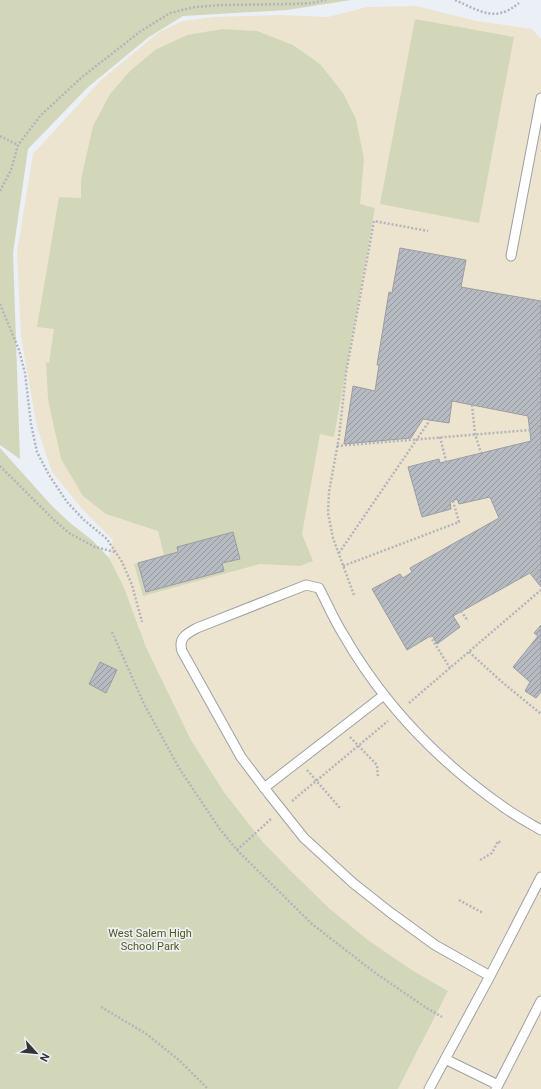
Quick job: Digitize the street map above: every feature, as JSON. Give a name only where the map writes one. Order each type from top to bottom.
[{"type":"lane","points":[[511,256],[541,98]]},
{"type":"lane","points":[[490,976],[435,945],[391,913],[353,883],[304,838],[241,757],[182,651],[180,646],[181,641],[187,634],[204,626],[306,585],[319,588],[342,634],[366,672],[391,705],[427,744],[466,779],[505,809],[541,830]]},
{"type":"lane","points":[[264,788],[384,695]]},
{"type":"lane","points":[[429,1089],[541,877]]},
{"type":"lane","points":[[445,1059],[497,1087],[541,1001]]},
{"type":"path","points":[[0,191],[11,170],[18,145],[41,115],[82,77],[141,31],[170,13],[194,7],[294,4],[312,3],[326,0]]},
{"type":"path","points":[[455,0],[475,9],[498,15],[510,11],[519,3]]},
{"type":"path","points":[[0,136],[18,145]]},
{"type":"path","points":[[354,595],[333,538],[328,513],[329,492],[337,446],[346,373],[374,221],[428,231]]},
{"type":"path","points":[[0,304],[19,350],[37,452],[49,475],[67,502],[84,520],[106,539],[122,562],[132,585],[142,622]]},
{"type":"path","points":[[472,405],[475,434],[481,453]]},
{"type":"path","points":[[338,553],[430,420]]},
{"type":"path","points":[[337,446],[530,430]]},
{"type":"path","points":[[440,437],[446,461]]},
{"type":"path","points":[[0,466],[69,533],[95,547],[115,552]]},
{"type":"path","points":[[343,566],[459,522],[454,501]]},
{"type":"path","points":[[405,706],[541,590]]},
{"type":"path","points":[[461,611],[468,621]]},
{"type":"path","points":[[112,632],[144,704],[179,768],[218,828],[237,850],[312,924],[374,972],[442,1017]]},
{"type":"path","points":[[430,636],[450,668]]},
{"type":"path","points":[[470,652],[502,682],[541,714]]},
{"type":"path","points":[[288,804],[388,721]]},
{"type":"path","points":[[342,727],[377,765],[378,777]]},
{"type":"path","points":[[299,760],[340,808]]},
{"type":"path","points":[[237,850],[273,818]]},
{"type":"path","points":[[480,860],[492,853],[498,841],[501,843]]},
{"type":"path","points":[[459,900],[483,913]]},
{"type":"path","points":[[101,1008],[144,1033],[179,1060],[208,1089]]},
{"type":"shaded area","points":[[416,6],[476,21],[532,29],[541,39],[541,1089],[398,1089],[448,991],[412,970],[368,940],[329,908],[263,842],[224,792],[191,740],[146,647],[123,585],[109,558],[113,540],[83,510],[52,472],[37,427],[21,337],[17,252],[33,154],[101,80],[159,32],[183,21],[214,17],[279,15],[328,17],[367,7]]},
{"type":"green space","points":[[0,0],[351,0],[287,10],[183,16],[149,37],[88,87],[28,149],[13,253],[20,459],[0,445]]},
{"type":"green space","points":[[415,19],[514,37],[479,223],[380,204]]},
{"type":"green space","points":[[223,29],[257,31],[293,45],[320,64],[343,93],[356,119],[364,159],[360,204],[375,208],[334,437],[320,434],[302,534],[313,561],[300,566],[260,564],[143,596],[134,564],[164,555],[158,531],[106,514],[83,496],[61,459],[48,399],[46,362],[49,363],[54,329],[37,327],[59,197],[81,198],[81,180],[93,126],[110,94],[130,71],[155,50],[187,35]]},
{"type":"green space","name":"West Salem High School Park","points":[[0,448],[51,505],[93,541],[109,558],[123,585],[146,647],[191,740],[224,792],[263,842],[329,908],[368,940],[412,970],[448,991],[398,1089],[0,1089]]},
{"type":"building","points":[[400,248],[466,260],[461,287],[541,301],[541,587],[530,573],[453,616],[460,627],[437,644],[432,635],[407,650],[372,589],[400,574],[403,578],[412,572],[410,568],[499,518],[490,497],[459,504],[457,499],[450,502],[451,509],[422,517],[408,467],[439,459],[440,463],[531,441],[528,416],[452,401],[449,423],[423,419],[411,438],[344,444],[353,386],[375,391],[379,365],[377,365],[389,292],[392,293]]},
{"type":"building","points":[[233,532],[240,559],[222,563],[224,571],[146,592],[138,563],[178,552],[177,547]]},
{"type":"building","points":[[541,625],[541,692],[536,698],[525,691],[530,682],[513,667],[538,636],[534,633]]},
{"type":"building","points":[[100,662],[117,670],[106,693],[89,684]]}]
